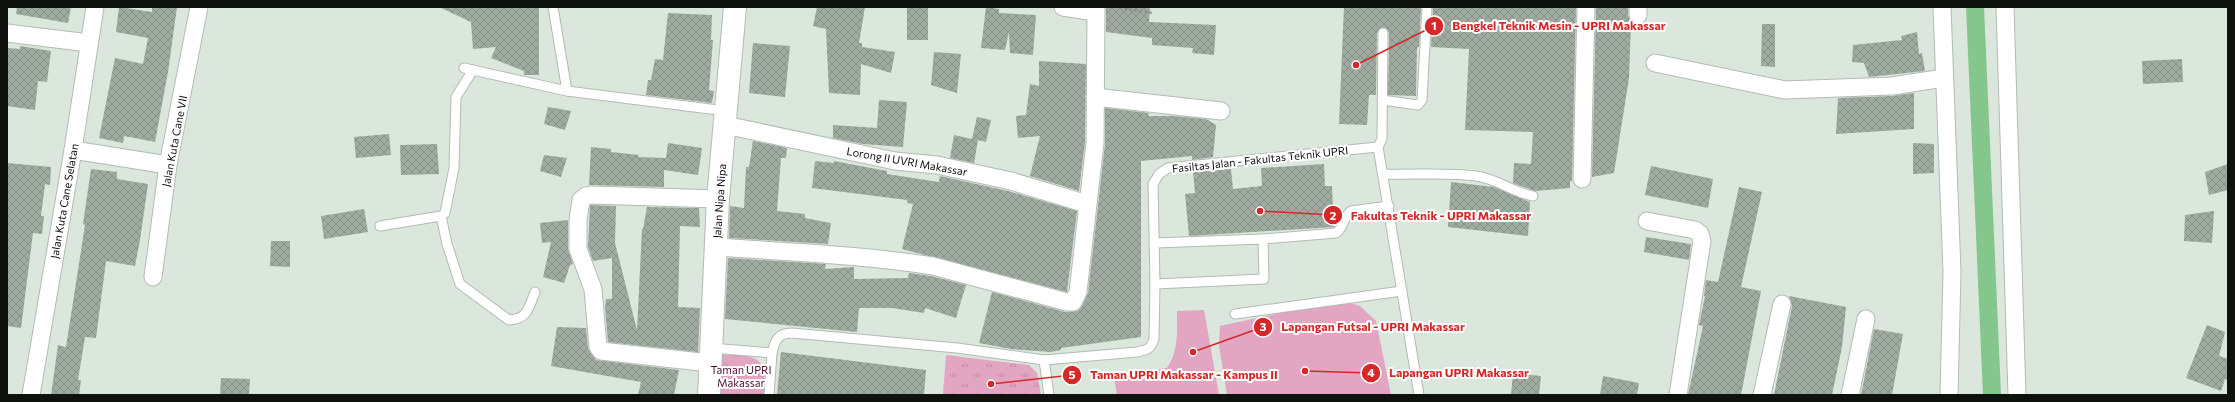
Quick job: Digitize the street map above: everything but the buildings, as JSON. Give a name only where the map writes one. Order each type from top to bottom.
[{"type":"street","name":"Jalan Kuta Cane Selatan","points":[[31,395],[73,150],[95,7]]},
{"type":"street","name":"Jalan Kuta Cane VII","points":[[153,277],[168,164],[199,7]]},
{"type":"street","name":"Jalan Nipa Nipa","points":[[709,395],[717,247],[718,199],[735,7]]},
{"type":"street","points":[[717,247],[869,258],[927,265],[1071,302],[1075,301],[1078,292],[1095,143],[1096,9],[1063,7]]},
{"type":"street","points":[[1582,179],[1586,7]]},
{"type":"street","points":[[1942,7],[1952,272],[1949,395]]},
{"type":"street","points":[[2005,7],[2017,395]]},
{"type":"street","points":[[7,32],[89,44]]},
{"type":"street","points":[[1655,63],[1785,90],[1892,86],[1944,78]]},
{"type":"street","points":[[1095,98],[1221,111]]},
{"type":"street","name":"Lorong II UVRI Makassar","points":[[726,118],[895,161],[937,165],[1011,181],[1087,204]]},
{"type":"street","points":[[73,150],[168,164]]},
{"type":"street","points":[[711,356],[601,351],[598,347],[593,289],[578,249],[578,220],[581,200],[592,194],[718,199]]},
{"type":"street","points":[[1648,221],[1695,230],[1700,234],[1702,241],[1678,395]]},
{"type":"street","points":[[1762,395],[1782,304]]},
{"type":"street","points":[[1850,395],[1866,319]]},
{"type":"lane","points":[[553,7],[567,91]]},
{"type":"lane","points":[[1382,100],[1418,105],[1422,100],[1427,7]]},
{"type":"lane","points":[[1383,33],[1382,139],[1378,147],[1389,206],[1419,395]]},
{"type":"lane","points":[[380,226],[441,216],[446,213],[454,168],[456,98],[469,69],[567,91],[726,118]]},
{"type":"lane","name":"Fasiltas Jalan - Fakultas Teknik UPRI","points":[[1044,360],[1146,350],[1152,346],[1154,340],[1155,284],[1153,184],[1159,174],[1168,168],[1378,147]]},
{"type":"lane","points":[[1383,174],[1476,176],[1505,184],[1510,190],[1533,196]]},
{"type":"lane","points":[[1155,243],[1263,239],[1336,233],[1351,211],[1389,206]]},
{"type":"lane","points":[[441,216],[447,244],[460,284],[509,320],[521,318],[526,313],[535,292]]},
{"type":"lane","points":[[1155,284],[1264,279],[1263,239]]},
{"type":"lane","points":[[1234,314],[1402,290]]},
{"type":"lane","points":[[769,395],[774,342],[779,336],[785,333],[792,333],[957,348],[1044,360],[1049,395]]},
{"type":"lane","points":[[711,356],[772,352]]},
{"type":"path","points":[[1115,7],[1152,13]]},
{"type":"green space","points":[[1340,300],[1360,306],[1376,321],[1391,395],[1227,395],[1219,346],[1220,326]]},
{"type":"green space","points":[[1204,310],[1219,395],[1117,395],[1114,377],[1167,368],[1174,354],[1177,334],[1177,311]]},
{"type":"green space","name":"Taman UPRI Makassar","points":[[722,354],[752,357],[758,360],[762,365],[764,372],[764,395],[720,395]]},
{"type":"green space","points":[[946,355],[1029,365],[1037,373],[1041,395],[943,395]]},
{"type":"waterway","points":[[1975,7],[1992,395]]},
{"type":"place","name":"Bengkel Teknik Mesin - UPRI Makassar","points":[[1356,65]]},
{"type":"place","name":"Fakultas Teknik - UPRI Makassar","points":[[1260,211]]},
{"type":"place","name":"Lapangan Futsal - UPRI Makassar","points":[[1193,352]]},
{"type":"place","name":"Lapangan UPRI Makassar","points":[[1305,371]]},
{"type":"place","name":"Taman UPRI Makassar - Kampus II","points":[[991,384]]}]
